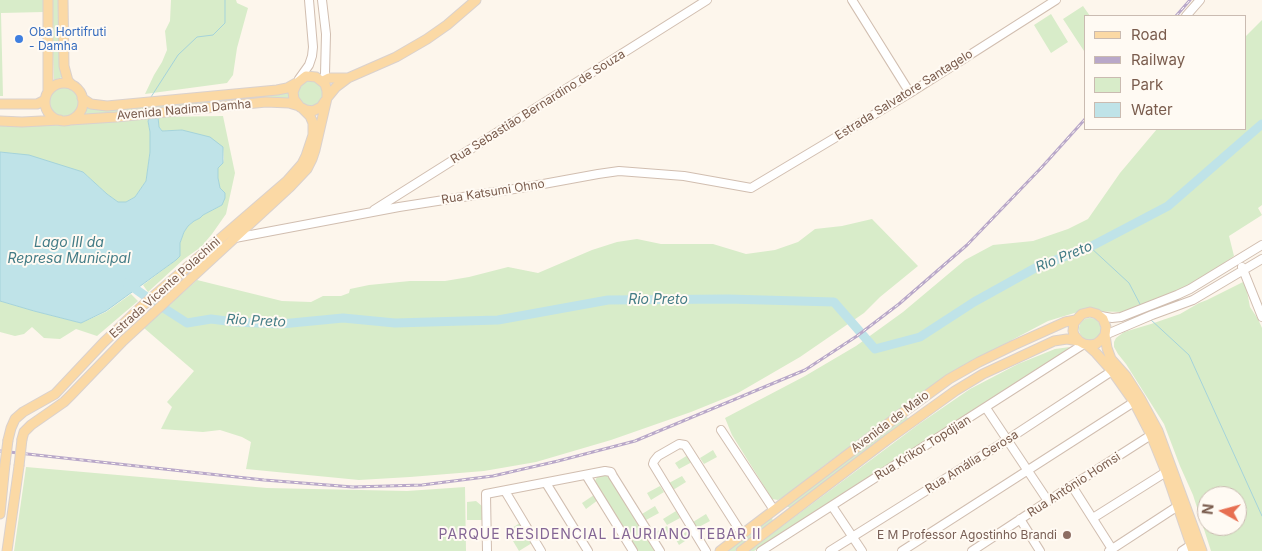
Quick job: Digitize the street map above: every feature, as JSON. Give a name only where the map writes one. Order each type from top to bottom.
[{"type":"main road","points":[[48,0],[46,107],[53,117],[65,120],[74,118],[80,112],[82,98],[78,90],[68,81],[64,66],[63,0]]},
{"type":"main road","points":[[348,78],[306,76],[298,81],[293,92],[294,99],[301,107],[314,111],[320,107],[336,87],[348,78],[406,52],[447,25],[476,0]]},
{"type":"main road","points":[[326,78],[326,100]]},
{"type":"main road","name":"Avenida Nadima Damha","points":[[82,98],[91,104],[107,106],[277,90],[287,88],[298,81]]},
{"type":"main road","points":[[0,104],[37,104],[57,85],[62,83],[72,84]]},
{"type":"main road","name":"Estrada Vicente Polachini","points":[[5,546],[24,432],[64,402],[149,316],[236,238],[307,169],[315,150],[326,100]]},
{"type":"main road","name":"Avenida Nadima Damha","points":[[0,121],[22,122],[116,117],[266,102],[289,103],[301,107]]},
{"type":"main road","name":"Estrada Vicente Polachini","points":[[0,514],[3,469],[10,428],[15,419],[23,412],[55,394],[104,342],[141,307],[287,181],[302,164],[313,134],[313,123],[310,116],[301,107]]},
{"type":"main road","points":[[1192,548],[1151,435],[1134,402],[1112,371],[1096,353],[1076,338],[1073,327],[1079,316],[1086,313],[1094,313],[1100,316],[1105,323],[1107,348],[1112,360],[1126,376],[1158,430],[1202,551]]},
{"type":"main road","name":"Avenida de Maio","points":[[720,551],[949,379],[979,362],[1065,322],[1076,320]]},
{"type":"main road","points":[[1083,343],[1093,345],[1099,342],[1105,335]]},
{"type":"main road","name":"Avenida de Maio","points":[[742,551],[955,391],[983,374],[1054,341],[1067,339],[1083,343]]},
{"type":"main road","points":[[774,526],[778,507],[792,513]]},
{"type":"street","points":[[298,81],[309,64],[314,47],[309,0]]},
{"type":"street","points":[[322,0],[326,34],[326,78]]},
{"type":"street","name":"Rua Sebastião Bernardino de Souza","points":[[369,213],[707,0]]},
{"type":"street","points":[[852,0],[910,93]]},
{"type":"street","name":"Estrada Salvatore Santagelo","points":[[751,188],[910,93],[1056,0]]},
{"type":"street","points":[[1187,15],[1200,0]]},
{"type":"street","name":"Rua Katsumi Ohno","points":[[236,238],[399,207],[619,171],[684,176],[751,188]]},
{"type":"street","points":[[1105,335],[1136,322],[1151,311],[1190,290],[1262,245]]},
{"type":"street","points":[[1100,316],[1121,317],[1193,300],[1262,259]]},
{"type":"street","points":[[1239,260],[1261,313]]},
{"type":"street","name":"Rua Krikor Topdjian","points":[[762,551],[986,408],[1083,343]]},
{"type":"street","name":"Rua Amália Gerosa","points":[[830,551],[1007,440],[1112,371]]},
{"type":"street","points":[[902,551],[1134,402]]},
{"type":"street","points":[[986,408],[1048,501]]},
{"type":"street","points":[[721,430],[778,507]]},
{"type":"street","name":"Rua Antônio Homsi","points":[[972,551],[1151,435]]},
{"type":"street","points":[[706,551],[654,468],[654,461],[658,456],[678,444],[684,445],[742,534]]},
{"type":"street","points":[[487,551],[486,494],[608,471],[614,476],[660,551]]},
{"type":"street","points":[[1093,518],[1166,472]]},
{"type":"street","points":[[593,486],[596,473]]},
{"type":"street","points":[[586,475],[633,551]]},
{"type":"street","points":[[546,483],[588,551]]},
{"type":"street","points":[[1072,486],[1111,550],[1177,508],[1184,501]]},
{"type":"street","points":[[505,491],[541,551]]},
{"type":"street","points":[[832,506],[862,551]]},
{"type":"street","points":[[1020,519],[1040,551]]},
{"type":"street","points":[[486,540],[493,551]]},
{"type":"street","points":[[1182,551],[1192,548]]},
{"type":"green space","points":[[0,0],[43,0],[44,12],[1,13],[3,96],[0,96]]},
{"type":"green space","points":[[51,0],[59,0],[63,77],[54,80]]},
{"type":"green space","points":[[171,0],[236,0],[237,3],[248,8],[237,48],[233,75],[227,83],[145,94],[167,50],[165,31],[170,21]]},
{"type":"green space","points":[[1083,6],[1089,15],[1084,15],[1084,51],[1063,19]]},
{"type":"green space","points":[[1051,14],[1068,42],[1051,53],[1034,25]]},
{"type":"green space","points":[[1262,20],[1262,205],[1258,208],[1262,215],[1229,236],[1234,256],[1211,272],[1170,295],[1124,312],[1081,311],[1048,321],[955,370],[785,496],[778,500],[772,499],[732,435],[725,418],[805,376],[856,346],[903,312],[965,260],[993,245],[1033,241],[1068,229],[1088,219],[1120,173],[1156,130],[1247,130],[1247,35]]},
{"type":"green space","points":[[310,80],[319,84],[323,93],[319,102],[310,106],[301,102],[297,93],[301,84]]},
{"type":"green space","points":[[65,87],[76,91],[80,102],[76,113],[65,117],[54,113],[50,102],[54,91]]},
{"type":"green space","points":[[291,89],[292,100],[82,116],[87,103],[96,109],[102,110]]},
{"type":"green space","points":[[223,116],[235,173],[226,214],[201,247],[184,259],[148,292],[143,285],[180,256],[180,243],[188,226],[222,205],[218,168],[224,159],[223,147],[182,130],[162,131],[159,127],[158,117]]},
{"type":"green space","points":[[150,117],[148,121],[150,152],[146,181],[135,197],[126,202],[118,202],[83,172],[0,152],[0,124],[53,125]]},
{"type":"green space","points":[[872,219],[918,266],[880,297],[864,313],[800,357],[738,393],[691,412],[611,440],[536,462],[484,471],[359,480],[246,469],[251,442],[242,437],[220,430],[203,432],[161,429],[172,407],[167,402],[194,371],[144,328],[197,280],[282,301],[311,302],[323,296],[341,296],[349,293],[350,289],[369,285],[410,281],[445,281],[508,267],[538,273],[592,250],[617,242],[637,239],[661,244],[713,244],[746,254],[775,250],[798,242],[815,229],[842,226]]},
{"type":"green space","points":[[1245,281],[1250,307],[1262,328],[1262,551],[1211,551],[1206,536],[1247,536],[1247,486],[1197,486],[1197,507],[1164,424],[1114,347],[1116,338],[1124,332],[1180,314]]},
{"type":"green space","points":[[131,294],[138,301],[97,336],[76,329],[60,339],[44,338],[32,327],[24,334],[15,336],[0,332],[0,301],[81,323],[106,312]]},
{"type":"green space","points":[[1090,318],[1098,321],[1101,329],[1098,337],[1090,340],[1082,337],[1079,329],[1082,321]]},
{"type":"green space","points":[[1070,347],[1050,362],[850,491],[754,551],[749,551],[919,424],[970,389],[1018,364],[1055,349]]},
{"type":"green space","points":[[904,415],[909,419],[791,509],[787,506],[787,504]]},
{"type":"green space","points":[[713,450],[717,457],[704,464],[700,458]]},
{"type":"green space","points":[[688,455],[692,462],[679,469],[675,463]]},
{"type":"green space","points":[[26,467],[267,488],[407,491],[465,487],[466,551],[14,551]]},
{"type":"green space","points":[[598,475],[611,476],[656,551],[635,551],[594,483]]},
{"type":"green space","points":[[682,476],[686,482],[673,490],[669,483]]},
{"type":"green space","points":[[660,486],[664,492],[651,500],[647,493]]},
{"type":"green space","points":[[594,495],[598,500],[586,509],[582,503]]},
{"type":"green space","points":[[476,501],[482,506],[482,520],[467,520],[467,502]]},
{"type":"green space","points":[[655,506],[659,513],[646,520],[642,514]]},
{"type":"green space","points":[[676,511],[680,518],[667,525],[663,519]]},
{"type":"green space","points":[[706,514],[710,521],[697,528],[693,522]]},
{"type":"green space","points":[[769,517],[772,517],[773,522],[735,551],[725,551]]},
{"type":"green space","points":[[520,523],[532,543],[519,551],[507,531]]},
{"type":"green space","points":[[667,526],[670,532],[657,540],[654,533]]},
{"type":"green space","points":[[688,531],[691,537],[679,545],[675,538]]},
{"type":"water","name":"Lago III da Represa Municipal","points":[[150,117],[158,117],[159,127],[162,131],[182,130],[210,137],[223,147],[223,163],[218,168],[220,188],[225,193],[222,205],[188,226],[180,243],[180,256],[176,260],[106,311],[81,323],[0,301],[0,152],[29,155],[83,172],[118,202],[126,202],[135,197],[146,181],[150,152],[148,121]]},
{"type":"waterway","points":[[151,97],[178,55],[197,37],[213,35],[225,23],[225,0]]},
{"type":"waterway","name":"Rio Preto","points":[[127,283],[187,323],[211,319],[281,324],[343,318],[395,323],[498,320],[608,300],[728,299],[834,302],[875,349],[920,337],[974,302],[1037,267],[1090,247],[1168,206],[1262,124]]},
{"type":"waterway","points":[[1090,247],[1129,283],[1141,306]]},
{"type":"waterway","points":[[1150,319],[1189,355],[1262,516]]},
{"type":"railway","points":[[1177,15],[1190,0]]},
{"type":"railway","points":[[0,451],[264,480],[353,487],[422,485],[493,476],[635,441],[805,370],[857,336],[899,304],[967,245],[1084,120]]},
{"type":"place","name":"Oba Hortifruti - Damha","points":[[19,39]]},
{"type":"place","name":"E M Professor Agostinho Brandi","points":[[1067,535]]},
{"type":"district","name":"PARQUE RESIDENCIAL LAURIANO TEBAR II","points":[[600,535]]}]
